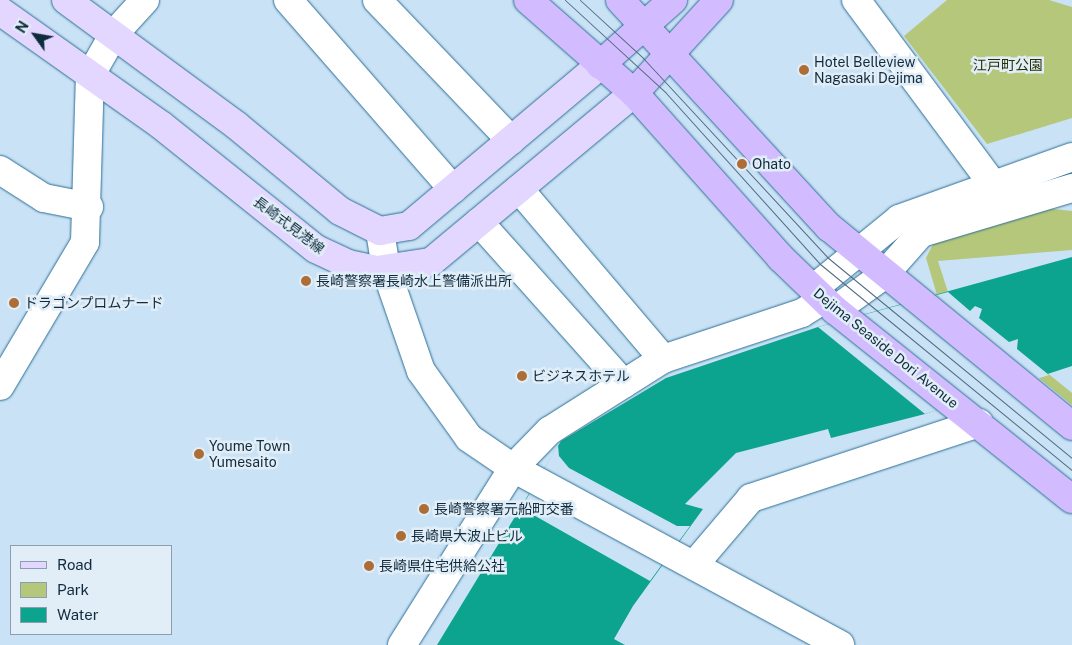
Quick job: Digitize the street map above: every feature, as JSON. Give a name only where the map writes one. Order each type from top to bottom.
[{"type":"highway","name":"Dejima Seaside Dori Avenue","points":[[528,0],[634,93],[830,304],[1072,499]]},
{"type":"highway","points":[[620,0],[672,52],[829,227],[884,275],[918,300],[1072,426]]},
{"type":"highway","points":[[600,64],[673,0]]},
{"type":"highway","points":[[634,93],[720,0]]},
{"type":"main road","points":[[66,0],[236,125],[340,211],[380,231],[409,226],[600,64]]},
{"type":"main road","name":"長崎式見港線","points":[[0,11],[161,125],[316,249],[348,264],[386,270],[430,262],[634,93]]},
{"type":"street","points":[[0,386],[78,259],[85,242],[89,207],[90,76],[114,34],[145,0]]},
{"type":"street","points":[[288,0],[453,189]]},
{"type":"street","points":[[377,0],[511,140]]},
{"type":"street","points":[[856,0],[992,184]]},
{"type":"street","points":[[830,304],[860,254],[899,219],[992,184],[1072,157]]},
{"type":"street","points":[[0,170],[44,198],[89,207]]},
{"type":"street","points":[[402,645],[513,468],[549,431],[663,359],[830,304],[884,275],[921,234],[1072,188]]},
{"type":"street","points":[[519,189],[663,359]]},
{"type":"street","points":[[479,222],[624,384]]},
{"type":"street","points":[[380,231],[386,270],[421,372],[437,400],[469,438],[536,481],[840,645]]},
{"type":"street","points":[[685,561],[750,498],[979,423]]},
{"type":"green space","name":"江戸町公園","points":[[947,0],[1049,0],[1072,7],[1072,118],[987,144],[904,36]]},
{"type":"green space","points":[[1045,208],[1072,211],[1072,250],[938,261],[948,292],[1072,393],[1072,405],[937,295],[926,258],[933,244]]},
{"type":"water","points":[[1072,257],[1072,366],[925,414],[831,438],[828,429],[736,453],[685,504],[703,509],[633,606],[614,639],[625,645],[437,645],[561,441],[666,378],[818,327]]},
{"type":"pier","points":[[948,292],[970,311],[975,306],[982,309],[979,318],[1009,342],[1018,339],[1017,349],[1049,375],[925,414],[818,327]]},
{"type":"pier","points":[[558,445],[559,456],[569,468],[677,526],[690,526],[650,581],[530,513],[517,515]]},
{"type":"tram line","points":[[565,0],[666,93],[820,264],[1072,470]]},
{"type":"tram line","points":[[580,0],[643,58],[827,257],[1072,458]]},
{"type":"place","name":"Hotel Belleview Nagasaki Dejima","points":[[804,70]]},
{"type":"place","name":"Ohato","points":[[742,164]]},
{"type":"place","name":"長崎警察署長崎水上警備派出所","points":[[306,281]]},
{"type":"place","name":"ドラゴンプロムナード","points":[[14,303]]},
{"type":"place","name":"ビジネスホテル","points":[[522,376]]},
{"type":"place","name":"Youme Town Yumesaito","points":[[199,454]]},
{"type":"place","name":"長崎警察署元船町交番","points":[[424,509]]},
{"type":"place","name":"長崎県大波止ビル","points":[[401,536]]},
{"type":"place","name":"長崎県住宅供給公社","points":[[369,566]]}]
